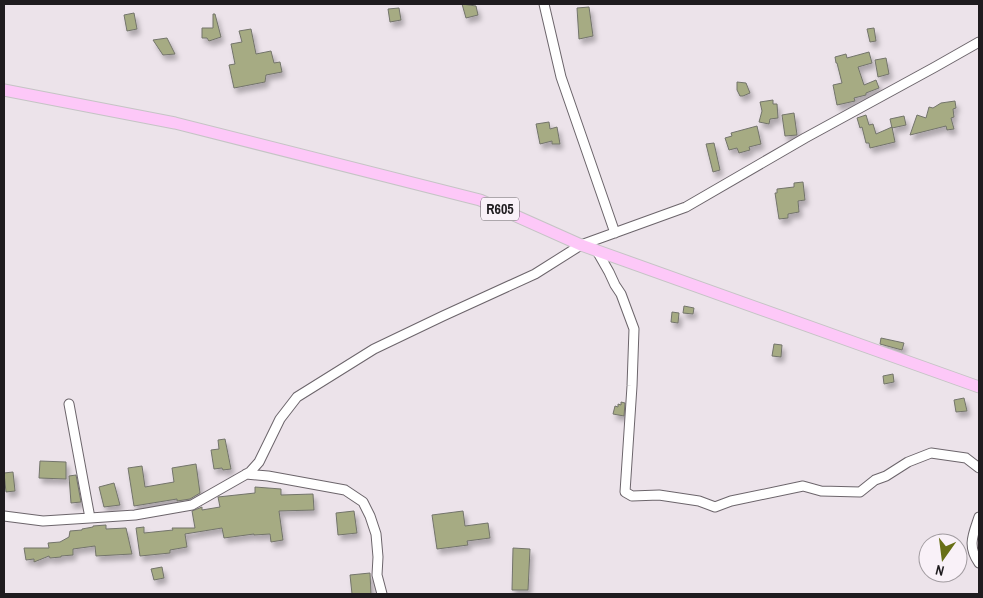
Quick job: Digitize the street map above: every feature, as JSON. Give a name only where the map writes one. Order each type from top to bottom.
[{"type":"main road","name":"R605","points":[[4,90],[175,124],[480,200],[581,245],[979,387]]},
{"type":"street","points":[[544,4],[561,77],[615,233]]},
{"type":"street","points":[[4,516],[43,521],[135,515],[192,505],[250,472],[259,462],[280,419],[297,397],[374,349],[535,274],[581,245],[686,207],[805,138],[979,42]]},
{"type":"street","points":[[597,250],[621,294],[634,329],[626,492],[632,496],[659,495],[699,502],[715,507],[731,501],[804,486],[821,490],[860,492],[875,480],[886,476],[908,462],[931,454],[966,458],[979,468]]},
{"type":"street","points":[[69,404],[90,518]]},
{"type":"street","points":[[246,474],[268,476],[344,490],[363,502],[376,534],[377,575],[382,594]]},
{"type":"street","points":[[979,517],[971,541],[974,555],[979,563]]},
{"type":"building","points":[[462,4],[476,6],[478,15],[466,18]]},
{"type":"building","points":[[589,7],[593,36],[579,39],[577,8]]},
{"type":"building","points":[[399,8],[401,20],[390,22],[388,9]]},
{"type":"building","points":[[134,13],[137,29],[127,31],[124,15]]},
{"type":"building","points":[[213,14],[215,14],[221,37],[209,41],[207,38],[202,38],[202,28],[213,28]]},
{"type":"building","points":[[874,28],[876,41],[870,42],[867,29]]},
{"type":"building","points":[[251,29],[256,54],[271,51],[274,63],[280,62],[282,72],[266,75],[265,82],[234,88],[229,65],[235,64],[231,44],[242,42],[239,31]]},
{"type":"building","points":[[167,38],[175,54],[163,55],[153,40]]},
{"type":"building","points":[[869,52],[872,63],[858,67],[864,85],[876,80],[879,88],[866,93],[866,95],[854,98],[855,101],[837,105],[833,85],[842,83],[835,57],[846,54],[847,58]]},
{"type":"building","points":[[886,58],[889,74],[878,77],[875,60]]},
{"type":"building","points":[[737,82],[746,83],[750,93],[740,96],[737,90]]},
{"type":"building","points":[[773,100],[773,104],[777,104],[778,118],[770,119],[769,124],[759,122],[762,111],[760,102]]},
{"type":"building","points":[[955,101],[954,117],[951,118],[954,129],[947,130],[946,126],[910,135],[917,115],[926,118],[929,107],[933,108],[941,103]]},
{"type":"building","points":[[794,113],[797,135],[785,136],[782,115]]},
{"type":"building","points":[[866,115],[869,125],[873,124],[876,134],[892,127],[895,142],[870,148],[869,143],[866,143],[862,127],[860,128],[857,118]]},
{"type":"building","points":[[904,116],[906,125],[892,128],[890,119]]},
{"type":"building","points":[[549,122],[550,129],[557,127],[560,144],[552,144],[552,141],[540,144],[536,124]]},
{"type":"building","points":[[757,126],[761,144],[749,147],[750,150],[739,153],[737,148],[729,150],[725,138],[732,136],[731,133]]},
{"type":"building","points":[[714,143],[720,170],[713,172],[706,144]]},
{"type":"building","points":[[803,182],[805,200],[798,201],[799,212],[788,214],[788,218],[779,219],[775,193],[777,193],[777,189],[794,187],[794,183]]},
{"type":"building","points":[[684,306],[694,308],[693,314],[683,313]]},
{"type":"building","points":[[672,312],[679,313],[678,323],[671,322]]},
{"type":"building","points":[[881,338],[904,343],[902,350],[880,344]]},
{"type":"building","points":[[774,344],[782,345],[781,357],[772,356]]},
{"type":"building","points":[[893,374],[894,382],[884,384],[883,376]]},
{"type":"building","points":[[964,398],[967,411],[956,412],[954,400]]},
{"type":"building","points":[[621,402],[625,403],[624,416],[613,414],[615,406],[621,405]]},
{"type":"building","points":[[225,439],[231,469],[214,469],[211,450],[219,449],[218,440]]},
{"type":"building","points":[[40,461],[66,462],[66,479],[39,478]]},
{"type":"building","points":[[196,464],[200,493],[190,499],[177,501],[177,499],[134,506],[128,468],[142,466],[145,487],[174,482],[172,468]]},
{"type":"building","points":[[13,472],[15,491],[6,492],[4,473]]},
{"type":"building","points":[[76,475],[81,502],[71,503],[69,476]]},
{"type":"building","points":[[114,483],[120,505],[104,507],[99,487]]},
{"type":"building","points":[[255,487],[281,489],[281,495],[313,494],[314,510],[279,511],[283,540],[271,542],[270,534],[224,538],[222,528],[185,534],[187,547],[170,550],[170,553],[140,556],[136,528],[144,527],[144,533],[173,530],[172,528],[195,528],[192,511],[202,507],[202,510],[220,507],[218,497],[255,493]]},
{"type":"building","points":[[354,511],[357,533],[338,535],[336,513]]},
{"type":"building","points":[[463,511],[465,526],[488,523],[490,538],[467,541],[468,545],[437,549],[432,515]]},
{"type":"building","points":[[106,525],[106,529],[126,528],[132,554],[96,556],[95,546],[73,549],[73,555],[50,558],[49,556],[34,562],[34,559],[26,560],[24,548],[49,548],[48,543],[60,542],[69,537],[70,531]]},
{"type":"building","points":[[513,548],[530,549],[528,590],[512,590]]},
{"type":"building","points":[[162,567],[164,578],[154,580],[151,569]]},
{"type":"building","points":[[370,573],[371,594],[352,594],[350,575]]}]
